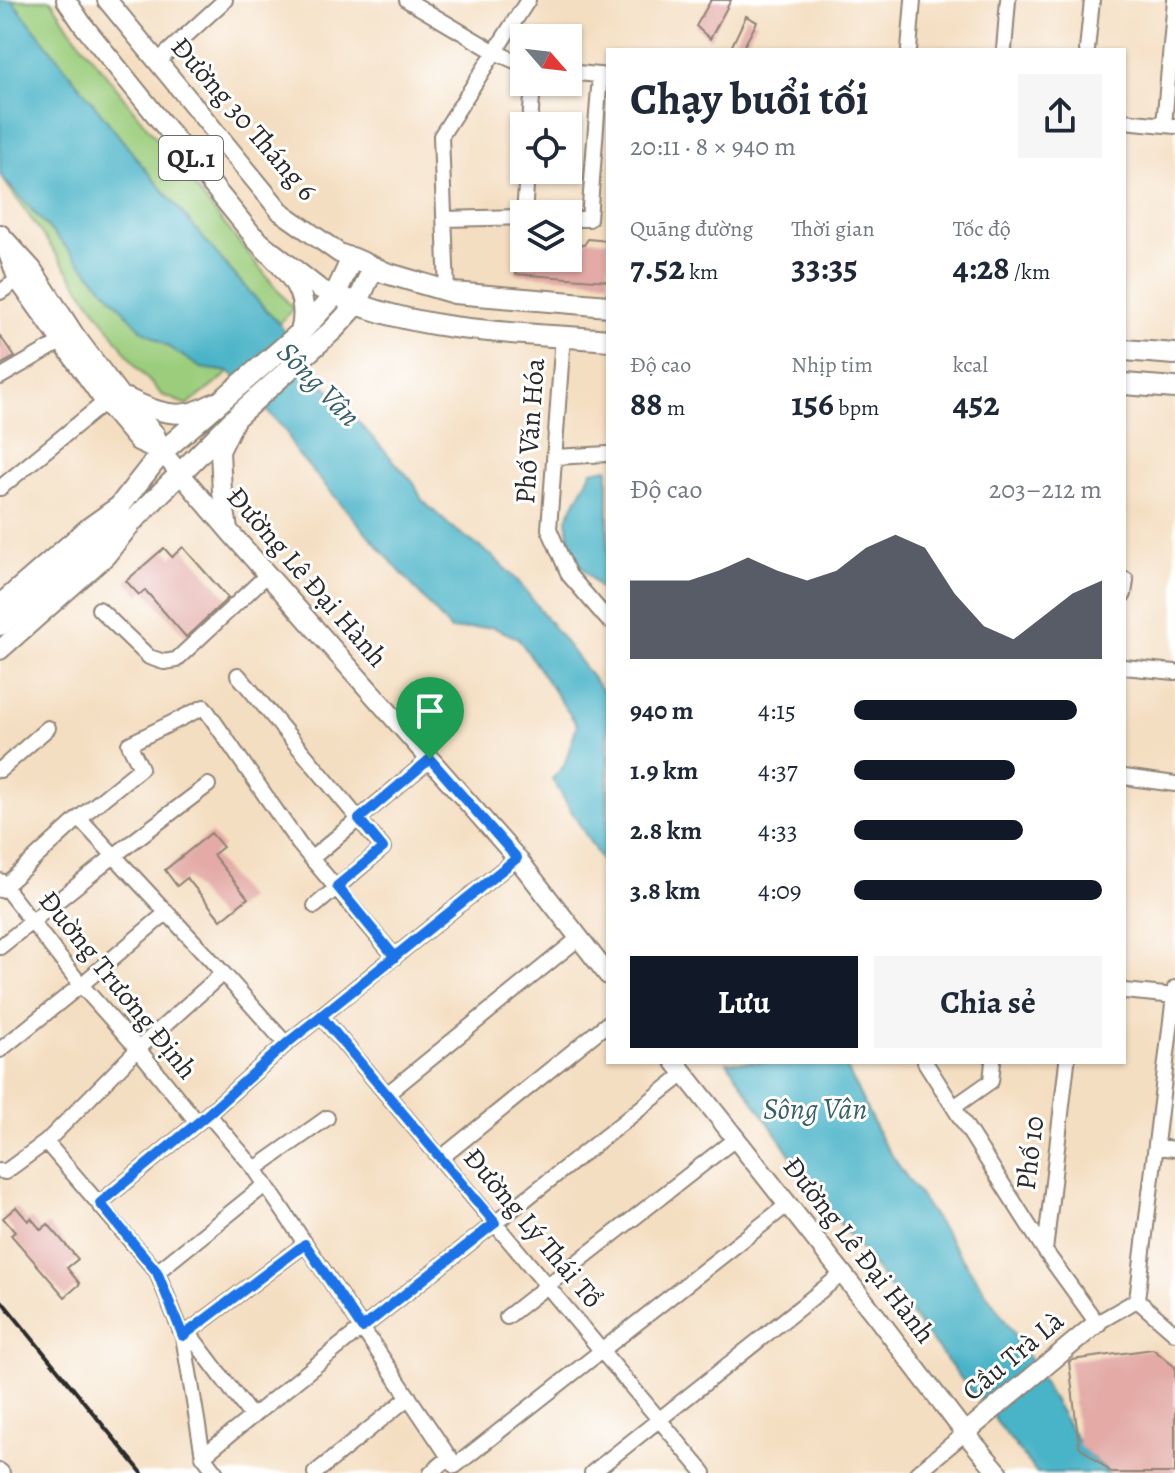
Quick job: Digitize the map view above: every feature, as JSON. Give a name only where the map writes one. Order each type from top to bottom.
[{"type":"highway","points":[[255,238],[292,277],[302,295],[307,340]]},
{"type":"highway","points":[[0,625],[129,511],[180,473],[237,416],[307,340],[335,295],[352,258]]},
{"type":"highway","name":"QL.1","points":[[352,258],[386,273],[454,293],[606,306]]},
{"type":"highway","points":[[333,330],[357,304],[373,268]]},
{"type":"highway","name":"QL.1","points":[[335,295],[370,310],[447,326],[606,340]]},
{"type":"highway","points":[[129,511],[162,452],[222,399],[307,340],[353,324],[384,321],[447,326]]},
{"type":"highway","points":[[1126,350],[1175,354]]},
{"type":"highway","points":[[1126,384],[1175,388]]},
{"type":"main road","name":"QL.1","points":[[66,0],[255,238],[320,289],[335,295]]},
{"type":"main road","points":[[83,25],[110,1]]},
{"type":"main road","name":"Đường 30 Tháng 6","points":[[110,1],[281,212],[339,253],[352,258]]},
{"type":"main road","points":[[2,236],[18,280],[68,338]]},
{"type":"main road","points":[[2,236],[32,269],[68,338]]},
{"type":"main road","name":"Đường Lê Đại Hành","points":[[68,338],[112,398],[155,434],[162,452],[229,531],[517,858],[606,972]]},
{"type":"main road","points":[[112,398],[179,413],[189,413],[222,399]]},
{"type":"main road","points":[[229,531],[222,492],[220,451],[237,416]]},
{"type":"main road","points":[[0,604],[89,527],[129,511]]},
{"type":"main road","points":[[0,650],[106,556],[129,511]]},
{"type":"main road","name":"Đường Lê Đại Hành","points":[[680,1068],[999,1473]]},
{"type":"main road","name":"Cầu Trà Là","points":[[965,1433],[1097,1323]]},
{"type":"street","points":[[157,62],[225,0]]},
{"type":"street","points":[[407,0],[426,5],[495,52],[510,59]]},
{"type":"street","points":[[447,291],[441,136],[528,0]]},
{"type":"street","points":[[909,48],[913,0]]},
{"type":"street","points":[[1004,48],[1008,0]]},
{"type":"street","points":[[1087,48],[1092,0]]},
{"type":"street","points":[[1126,121],[1170,125],[1175,0]]},
{"type":"street","points":[[582,74],[604,76],[589,219],[582,219]]},
{"type":"street","points":[[444,219],[510,217]]},
{"type":"street","points":[[0,292],[18,280]]},
{"type":"street","name":"Phố Văn Hóa","points":[[563,336],[549,529],[569,575],[606,618]]},
{"type":"street","points":[[0,377],[68,338]]},
{"type":"street","points":[[0,488],[112,398]]},
{"type":"street","points":[[555,457],[606,454]]},
{"type":"street","points":[[99,609],[149,657],[164,662],[176,660],[268,574]]},
{"type":"street","points":[[1126,667],[1175,672]]},
{"type":"street","points":[[238,675],[383,848],[315,906]]},
{"type":"street","points":[[1,886],[141,768],[129,744],[204,707],[299,844],[395,957]]},
{"type":"street","points":[[0,770],[48,728]]},
{"type":"street","points":[[312,858],[430,759]]},
{"type":"street","points":[[1126,777],[1175,784]]},
{"type":"street","points":[[0,947],[208,785]]},
{"type":"street","points":[[79,818],[286,1044]]},
{"type":"street","points":[[100,1203],[286,1044],[517,858]]},
{"type":"street","name":"Đuờng Trương Định","points":[[1,886],[81,985],[138,1049],[255,1169],[450,1457]]},
{"type":"street","points":[[0,1050],[166,913]]},
{"type":"street","points":[[387,1094],[579,938]]},
{"type":"street","points":[[0,1171],[5,1172],[46,1142],[138,1049],[223,973]]},
{"type":"street","points":[[1137,1300],[1175,988]]},
{"type":"street","points":[[1126,991],[1175,996]]},
{"type":"street","name":"Đường Lý Thái Tổ","points":[[321,1016],[704,1473]]},
{"type":"street","points":[[441,1158],[606,1025]]},
{"type":"street","points":[[926,1064],[1045,1251],[1097,1323],[1137,1300]]},
{"type":"street","points":[[954,1107],[991,1081],[993,1064]]},
{"type":"street","name":"Phố 10","points":[[1045,1251],[1067,1064]]},
{"type":"street","points":[[203,1456],[495,1223],[680,1068]]},
{"type":"street","points":[[255,1169],[327,1118]]},
{"type":"street","points":[[507,1317],[735,1139]]},
{"type":"street","points":[[46,1142],[157,1272],[186,1334],[252,1417]]},
{"type":"street","points":[[1156,1147],[1175,1149]]},
{"type":"street","points":[[157,1272],[265,1185]]},
{"type":"street","points":[[435,1472],[450,1457],[455,1466],[787,1205]]},
{"type":"street","points":[[186,1334],[305,1244]]},
{"type":"street","points":[[592,1473],[842,1274]]},
{"type":"street","points":[[1137,1300],[1175,1333]]},
{"type":"street","points":[[186,1334],[203,1456],[216,1473]]},
{"type":"street","points":[[315,1473],[409,1397]]},
{"type":"street","points":[[917,1473],[965,1433]]},
{"type":"green space","points":[[12,0],[51,0],[70,29],[293,309],[279,324],[142,165]]},
{"type":"green space","points":[[0,175],[141,329],[201,367],[230,372],[188,405],[162,395],[137,368]]},
{"type":"water","name":"Sông Vân","points":[[0,0],[12,0],[146,170],[279,324],[321,381],[414,483],[422,500],[518,581],[606,695],[606,869],[552,779],[564,766],[577,725],[518,638],[492,627],[451,630],[295,451],[287,432],[230,372],[201,368],[141,329],[0,175]]},
{"type":"water","points":[[606,468],[606,596],[571,554],[567,518],[592,471]]},
{"type":"water","name":"Sông Vân","points":[[728,1064],[845,1064],[882,1141],[1017,1338],[1080,1445],[1109,1473],[1037,1473],[995,1420],[989,1402],[977,1399],[817,1194]]},
{"type":"building","points":[[711,0],[731,0],[710,39],[696,26]]},
{"type":"building","points":[[746,16],[757,22],[743,48],[731,48]]},
{"type":"building","points":[[588,239],[606,241],[606,281],[516,274],[582,272],[582,245]]},
{"type":"building","points":[[0,336],[15,357],[0,365]]},
{"type":"building","points":[[183,547],[228,598],[186,637],[145,590],[139,595],[126,581],[164,548],[172,557]]},
{"type":"building","points":[[211,833],[223,847],[213,855],[248,898],[221,920],[187,878],[177,886],[165,870]]},
{"type":"building","points":[[16,1207],[41,1230],[48,1224],[78,1259],[67,1268],[80,1284],[65,1297],[11,1235],[15,1232],[3,1218]]},
{"type":"building","points":[[1153,1349],[1175,1367],[1175,1473],[1112,1473],[1079,1446],[1069,1362]]},
{"type":"railway","points":[[0,1299],[142,1473]]},
{"type":"route","points":[[430,759],[359,819],[383,848],[337,886],[395,957],[286,1044],[208,1114],[100,1203],[157,1272],[183,1336],[305,1244],[362,1328],[495,1223],[321,1016],[395,957],[517,858],[430,759]]}]
